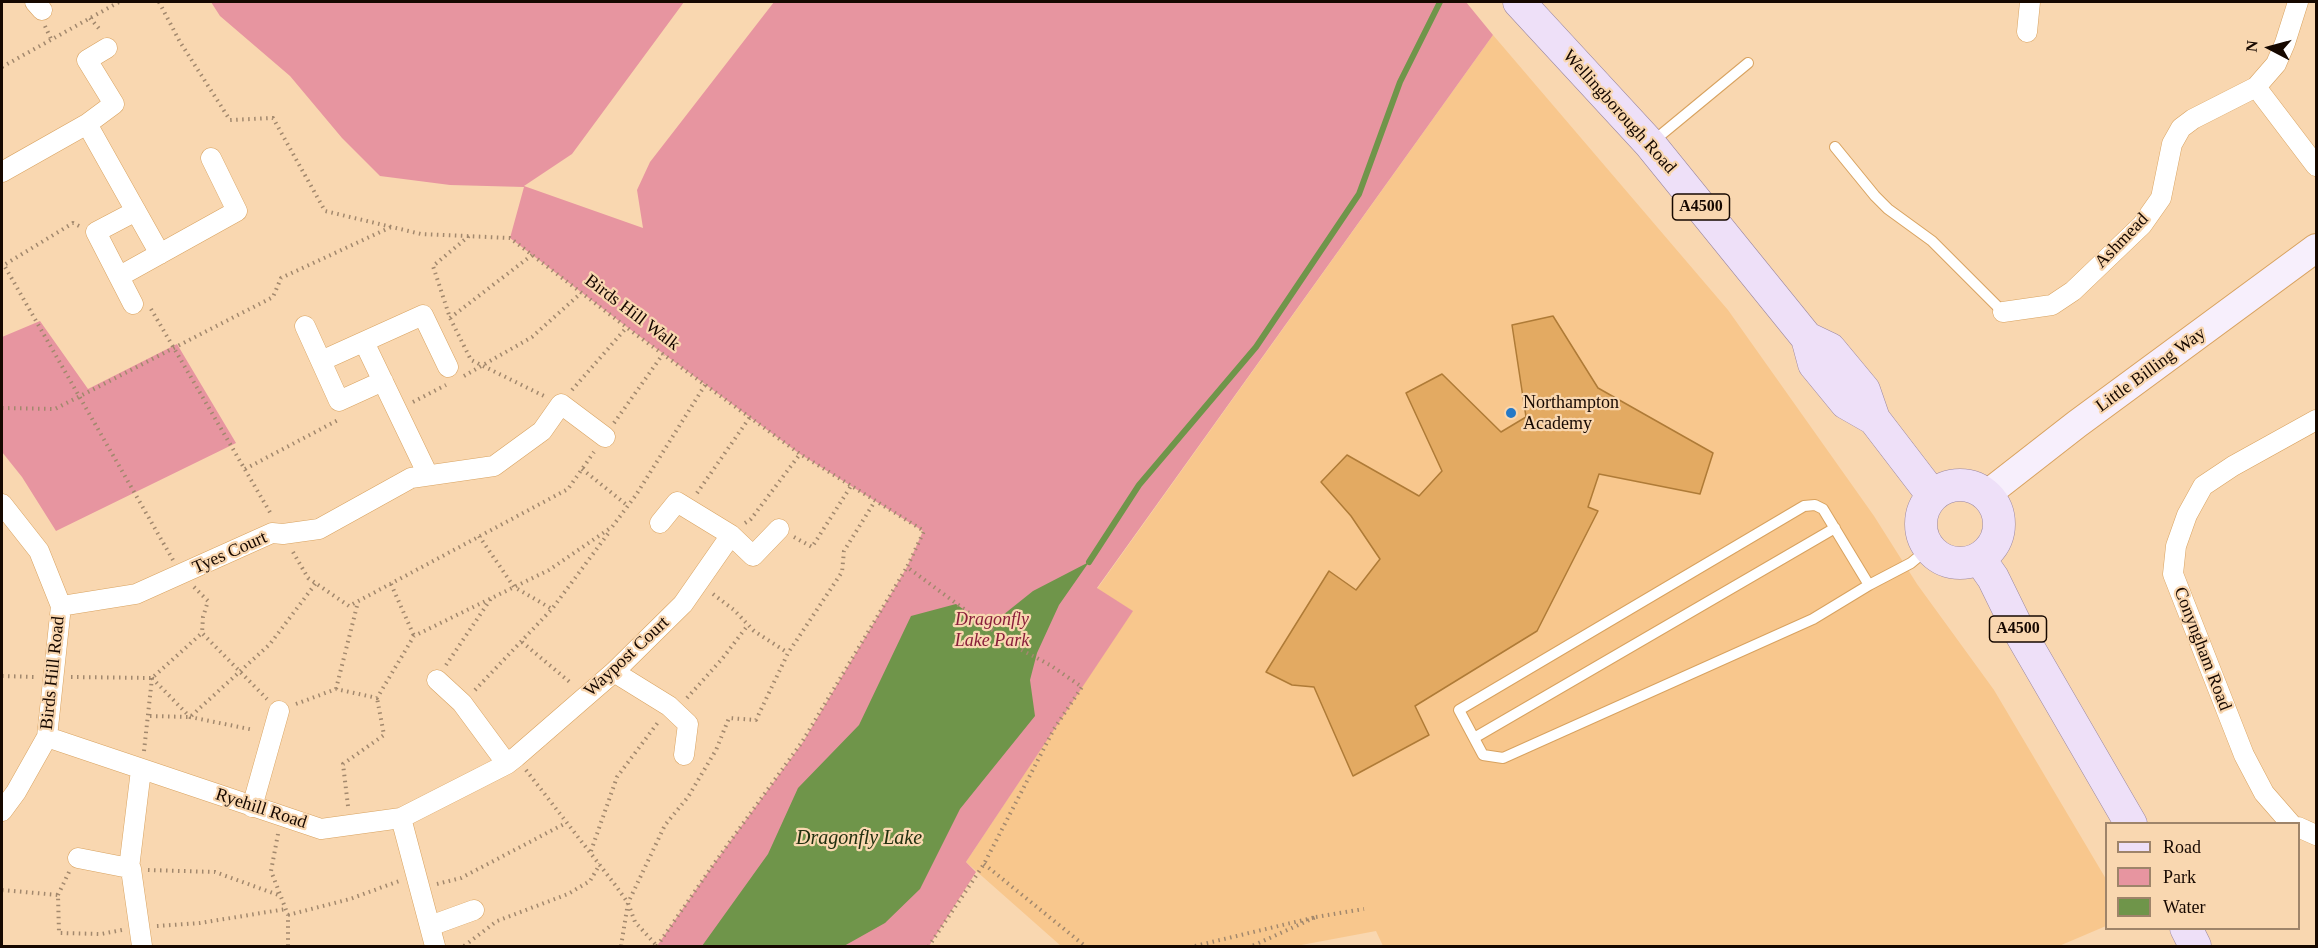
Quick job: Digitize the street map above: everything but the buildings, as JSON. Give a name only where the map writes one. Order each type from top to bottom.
[{"type":"main road","name":"Wellingborough Road","points":[[1519,2],[1650,144],[1807,338],[1830,349],[1864,390],[1874,419],[1933,496]]},
{"type":"main road","points":[[1959,485],[1974,487],[1986,495],[1994,504],[1999,516],[1996,540],[1989,551],[1966,563],[1952,563],[1939,558],[1923,538],[1922,516],[1933,496],[1945,488],[1959,485]]},
{"type":"main road","name":"A4500","points":[[1979,558],[1993,578],[2019,631],[2130,822]]},
{"type":"main road","points":[[2187,930],[2195,946]]},
{"type":"street","points":[[2027,32],[2030,2]]},
{"type":"street","name":"Ashmead","points":[[2003,312],[2052,305],[2073,291],[2142,225],[2161,198],[2172,144],[2181,128],[2193,119],[2232,102],[2256,87],[2276,64],[2286,43],[2298,2]]},
{"type":"street","points":[[2,172],[87,124],[114,104],[87,60],[107,48]]},
{"type":"street","points":[[2256,87],[2316,166]]},
{"type":"street","points":[[87,124],[160,254]]},
{"type":"street","points":[[120,276],[237,211],[211,158]]},
{"type":"street","points":[[133,304],[96,232],[136,211]]},
{"type":"street","name":"Little Billing Way","points":[[1986,495],[2077,424],[2316,248]]},
{"type":"street","points":[[321,362],[423,315],[448,366]]},
{"type":"street","points":[[305,326],[339,401],[382,381]]},
{"type":"street","points":[[364,342],[428,475]]},
{"type":"street","points":[[561,404],[604,437]]},
{"type":"street","name":"Tyes Court","points":[[61,606],[136,594],[272,533],[319,529],[411,478],[494,466],[542,431],[561,404]]},
{"type":"street","name":"Conyngham Road","points":[[2289,822],[2264,793],[2244,755],[2173,574],[2176,546],[2187,515],[2203,486],[2233,466],[2316,420]]},
{"type":"street","points":[[660,523],[677,502],[730,535],[753,556],[779,529]]},
{"type":"street","name":"Birds Hill Road","points":[[2,504],[39,551],[61,606],[47,737],[16,792],[2,811]]},
{"type":"street","name":"Waypost Court","points":[[512,761],[614,672],[683,604],[730,535]]},
{"type":"street","points":[[614,672],[672,709],[688,724],[684,755]]},
{"type":"street","points":[[437,680],[462,703],[512,761]]},
{"type":"street","points":[[252,807],[279,711]]},
{"type":"street","name":"Ryehill Road","points":[[47,737],[321,829],[402,818],[512,761]]},
{"type":"street","points":[[141,770],[130,869],[142,946]]},
{"type":"street","points":[[402,818],[435,946]]},
{"type":"street","points":[[2300,828],[2316,835]]},
{"type":"street","points":[[78,858],[130,869]]},
{"type":"street","points":[[430,926],[474,910]]},
{"type":"lane","points":[[1650,144],[1748,63]]},
{"type":"lane","points":[[1834,147],[1881,202],[1932,241],[2003,312]]},
{"type":"lane","points":[[1869,585],[1823,510],[1815,505],[1804,506],[1460,710],[1483,755],[1503,758],[1813,619],[1911,563],[1929,548]]},
{"type":"lane","points":[[1474,738],[1835,528]]},
{"type":"path","points":[[2,67],[119,2]]},
{"type":"path","name":"Birds Hill Walk","points":[[159,2],[180,42],[230,120],[273,118],[325,211],[421,234],[510,238],[800,454],[924,531],[907,567]]},
{"type":"path","points":[[2,408],[55,409],[273,297],[281,278],[392,227]]},
{"type":"path","points":[[469,236],[433,266],[450,318],[471,360],[561,404],[627,327]]},
{"type":"path","points":[[450,318],[532,255]]},
{"type":"path","points":[[396,410],[483,366],[532,337],[581,292]]},
{"type":"path","points":[[687,508],[750,417]]},
{"type":"path","points":[[245,469],[342,418]]},
{"type":"path","points":[[730,535],[751,519],[800,454]]},
{"type":"path","points":[[582,469],[628,506]]},
{"type":"path","points":[[779,529],[812,547],[851,486]]},
{"type":"path","points":[[621,946],[628,903],[664,825],[688,797],[711,760],[729,718],[756,720],[788,653],[842,572],[844,551],[875,501]]},
{"type":"path","points":[[462,703],[552,609],[612,527]]},
{"type":"path","points":[[479,536],[514,586],[552,609]]},
{"type":"path","points":[[512,761],[600,864],[628,903],[635,922],[657,946],[802,742],[907,567],[1014,646],[1050,665],[1082,687],[1038,758],[984,864],[929,946]]},
{"type":"path","points":[[698,582],[734,610],[754,632],[788,653]]},
{"type":"path","points":[[190,717],[270,644],[315,583]]},
{"type":"path","points":[[391,584],[414,636]]},
{"type":"path","points":[[437,680],[460,641],[492,596]]},
{"type":"path","points":[[336,689],[358,601]]},
{"type":"path","points":[[590,852],[617,777],[672,709],[722,659],[748,625]]},
{"type":"path","points":[[141,770],[150,716],[153,678],[202,633]]},
{"type":"path","points":[[522,642],[585,696]]},
{"type":"path","points":[[2,676],[153,678],[190,717]]},
{"type":"path","points":[[350,825],[343,764],[384,735],[377,698]]},
{"type":"path","points":[[150,716],[190,717],[273,733]]},
{"type":"path","points":[[281,816],[272,871],[288,915],[288,946]]},
{"type":"path","points":[[288,915],[418,881],[461,878],[566,823]]},
{"type":"path","points":[[58,895],[78,858]]},
{"type":"path","points":[[464,946],[497,921],[568,894],[590,881],[600,864]]},
{"type":"path","points":[[984,864],[1085,946]]},
{"type":"path","points":[[130,869],[215,872],[281,896]]},
{"type":"path","points":[[1196,946],[1316,916],[1364,909]]},
{"type":"path","points":[[1252,946],[1316,916]]},
{"type":"shaded area","name":"Northampton Academy","points":[[1493,35],[1728,310],[1874,516],[1917,584],[1994,690],[2105,877],[2105,926],[2059,946],[1383,946],[1376,931],[1296,946],[1061,946],[966,862],[1132,611],[1097,589]]},
{"type":"green space","name":"Dragonfly Lake Park","points":[[211,2],[684,2],[572,154],[524,186],[643,228],[637,190],[650,162],[774,2],[1466,2],[1493,35],[1097,588],[1133,611],[966,862],[976,872],[929,946],[657,946],[803,742],[907,567],[923,531],[800,454],[510,238],[524,187],[450,185],[380,176],[342,138],[290,76],[220,16]]},
{"type":"green space","points":[[40,321],[88,389],[177,344],[236,443],[56,531],[22,477],[2,452],[2,337]]},
{"type":"water","name":"Dragonfly Lake","points":[[1089,562],[1059,605],[1037,653],[1030,680],[1035,716],[960,809],[920,889],[885,923],[844,946],[702,946],[768,854],[798,788],[859,725],[911,616],[956,604],[988,627],[1033,591]]},
{"type":"waterway","points":[[1089,562],[1139,485],[1256,347],[1359,194],[1400,82],[1440,2]]},
{"type":"place","name":"Northampton Academy","points":[[1511,413]]}]
